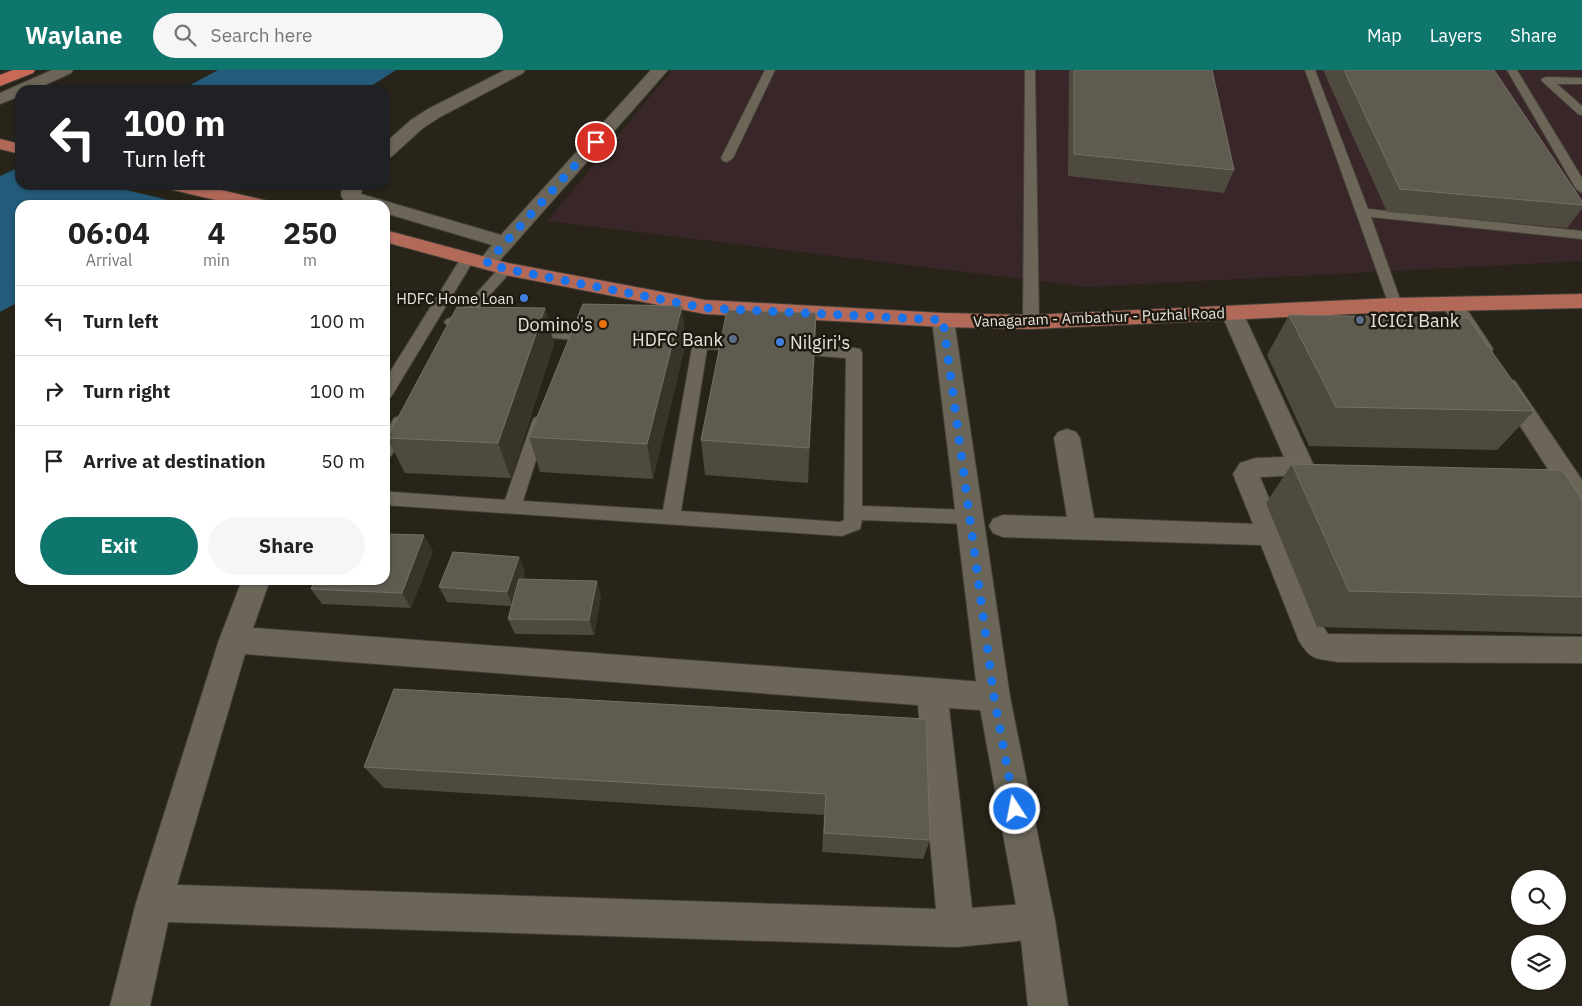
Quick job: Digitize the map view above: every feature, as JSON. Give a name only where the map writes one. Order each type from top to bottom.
[{"type":"highway","points":[[0,81],[27,70]]},
{"type":"main road","points":[[197,190],[240,200]]},
{"type":"main road","name":"Vanagaram - Ambathur - Puzhal Road","points":[[390,237],[640,304],[705,308],[943,320],[1031,322],[1395,305],[1582,301]]},
{"type":"street","points":[[31,85],[65,70]]},
{"type":"street","points":[[390,149],[418,124],[434,113],[517,70]]},
{"type":"street","points":[[487,263],[660,70]]},
{"type":"street","points":[[0,99],[15,92]]},
{"type":"street","points":[[351,190],[351,197],[361,200]]},
{"type":"street","points":[[390,208],[505,243]]},
{"type":"street","points":[[1452,304],[1582,501]]},
{"type":"street","points":[[1232,313],[1311,466],[1256,468],[1249,470],[1246,474],[1310,632],[1319,646],[1338,649],[1582,650]]},
{"type":"street","points":[[943,320],[994,697],[1037,920],[1048,1006]]},
{"type":"street","points":[[1067,438],[1082,529]]},
{"type":"street","points":[[1534,470],[1563,471]]},
{"type":"street","points":[[1003,526],[1271,535]]},
{"type":"street","points":[[130,1006],[154,902],[234,640],[254,585]]},
{"type":"street","points":[[234,640],[994,697]]},
{"type":"street","points":[[932,692],[956,928]]},
{"type":"street","points":[[154,902],[956,928],[1037,920]]},
{"type":"lane","points":[[727,158],[770,70]]},
{"type":"lane","points":[[1030,70],[1031,322]]},
{"type":"lane","points":[[1310,70],[1363,212],[1395,305]]},
{"type":"lane","points":[[1512,70],[1582,189]]},
{"type":"lane","points":[[1582,81],[1547,80],[1582,112]]},
{"type":"lane","points":[[1363,212],[1582,235]]},
{"type":"lane","points":[[443,339],[452,321],[461,319],[487,263]]},
{"type":"lane","points":[[390,387],[487,263]]},
{"type":"lane","points":[[515,331],[606,338]]},
{"type":"lane","points":[[563,354],[569,335]]},
{"type":"lane","points":[[643,340],[758,347]]},
{"type":"lane","points":[[671,518],[700,344]]},
{"type":"lane","points":[[390,499],[842,529],[853,524],[854,512],[854,353],[777,348]]},
{"type":"lane","points":[[390,442],[407,408]]},
{"type":"lane","points":[[512,506],[544,411]]},
{"type":"lane","points":[[854,512],[969,517]]},
{"type":"shaded area","points":[[672,70],[1582,70],[1582,261],[1087,287],[547,221]]},
{"type":"water","points":[[218,70],[396,70],[373,85],[190,85]]},
{"type":"water","points":[[15,169],[15,190],[203,190],[187,200],[15,200],[15,304],[0,312],[0,176]]},
{"type":"pier","points":[[126,190],[206,190],[191,200],[168,200]]},
{"type":"building","points":[[1074,70],[1212,70],[1234,170],[1074,154]]},
{"type":"building","points":[[1344,70],[1494,70],[1582,201],[1582,205],[1400,189]]},
{"type":"building","points":[[583,304],[682,306],[647,444],[529,437]]},
{"type":"building","points":[[457,307],[545,308],[498,443],[390,438],[390,432]]},
{"type":"building","points":[[727,310],[816,313],[809,448],[701,440]]},
{"type":"building","points":[[1289,315],[1468,318],[1534,411],[1336,407]]},
{"type":"building","points":[[1292,464],[1562,470],[1582,499],[1582,597],[1349,591]]},
{"type":"building","points":[[390,534],[424,535],[402,593],[311,589],[313,585],[390,585]]},
{"type":"building","points":[[453,552],[519,557],[507,592],[439,587]]},
{"type":"building","points":[[519,579],[597,581],[589,620],[508,619]]},
{"type":"building","points":[[394,689],[926,719],[930,840],[824,833],[826,794],[364,767]]},
{"type":"place","name":"HDFC Home Loan","points":[[524,298]]},
{"type":"place","name":"ICICI Bank","points":[[1360,320]]},
{"type":"place","name":"Domino's","points":[[603,324]]},
{"type":"place","name":"HDFC Bank","points":[[733,339]]},
{"type":"place","name":"Nilgiri's","points":[[780,342]]},
{"type":"route","points":[[596,142],[487,263],[506,269],[705,308],[943,320],[994,697],[1015,809]]}]
